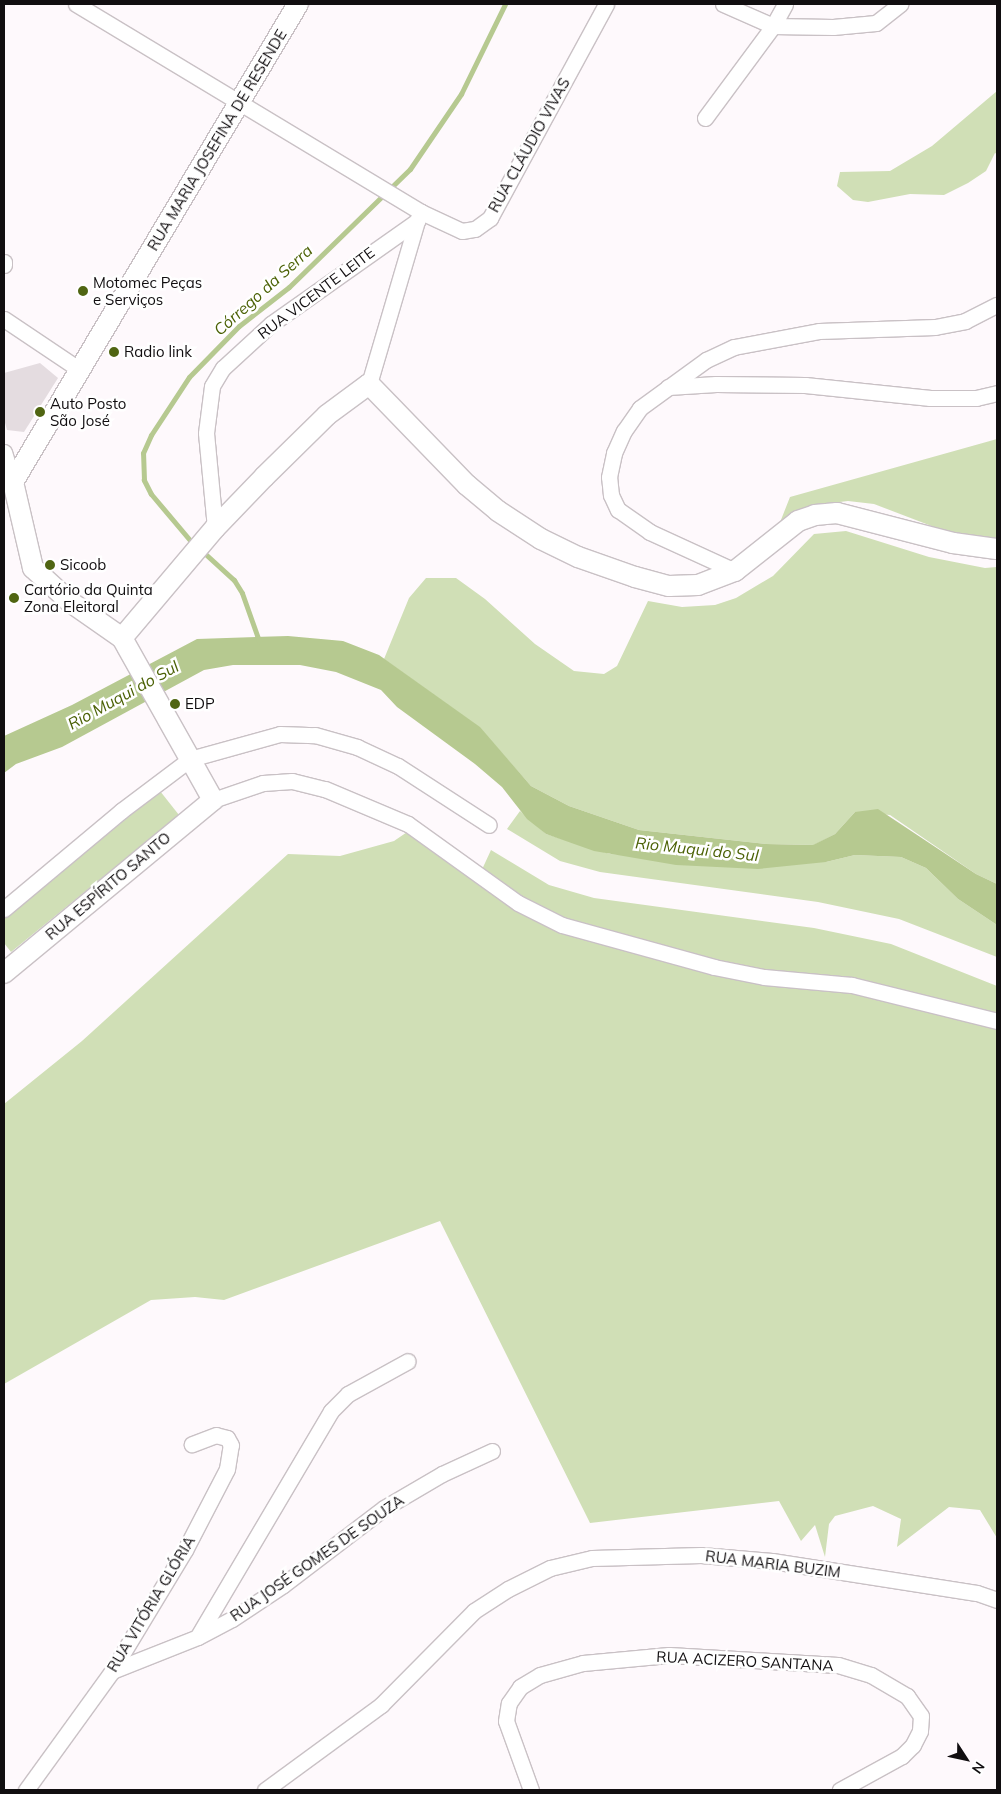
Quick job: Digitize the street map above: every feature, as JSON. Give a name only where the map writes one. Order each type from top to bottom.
[{"type":"main road","name":"RUA MARIA JOSEFINA DE RESENDE","points":[[13,482],[298,4]]},
{"type":"main road","points":[[122,638],[210,533],[327,415],[369,384],[467,485],[498,511],[541,539],[578,557],[669,586],[698,585],[734,571],[798,521],[815,515],[837,513],[953,543],[997,548]]},
{"type":"main road","points":[[13,482],[33,568],[69,601],[122,638],[158,706],[213,800]]},
{"type":"main road","name":"RUA ESPÍRITO SANTO","points":[[4,973],[213,800]]},
{"type":"street","name":"RUA CLÁUDIO VIVAS","points":[[76,4],[100,9],[240,102],[402,199],[419,216],[462,231],[476,229],[490,218],[606,4]]},
{"type":"street","points":[[723,4],[773,26],[832,27],[876,23],[900,4]]},
{"type":"street","points":[[705,118],[773,26],[785,4]]},
{"type":"street","points":[[369,384],[419,216]]},
{"type":"street","name":"RUA VICENTE LEITE","points":[[210,533],[206,433],[212,386],[223,368],[271,324],[419,216]]},
{"type":"street","points":[[734,571],[634,524],[618,510],[611,495],[609,477],[614,453],[624,431],[640,408],[667,387],[734,347],[819,331],[935,327],[965,321],[997,305]]},
{"type":"street","points":[[4,319],[80,370]]},
{"type":"street","points":[[667,387],[716,384],[806,385],[930,398],[976,398],[997,393]]},
{"type":"street","points":[[4,452],[13,482]]},
{"type":"street","points":[[4,909],[120,811],[190,759],[280,734],[315,735],[357,747],[398,766],[489,825]]},
{"type":"street","points":[[213,800],[263,783],[292,781],[325,789],[408,824],[518,903],[562,925],[764,978],[852,985],[997,1021]]},
{"type":"street","points":[[198,1637],[332,1410],[348,1394],[408,1360]]},
{"type":"street","name":"RUA VITÓRIA GLÓRIA","points":[[26,1790],[112,1671],[185,1550],[227,1469],[231,1445],[227,1438],[216,1435],[192,1444]]},
{"type":"street","name":"RUA JOSÉ GOMES DE SOUZA","points":[[112,1671],[198,1637],[283,1585],[384,1508],[442,1474],[492,1451]]},
{"type":"street","name":"RUA MARIA BUZIM","points":[[266,1790],[381,1705],[474,1611],[508,1589],[550,1568],[592,1558],[701,1555],[772,1561],[977,1593],[997,1600]]},
{"type":"street","name":"RUA ACIZERO SANTANA","points":[[531,1790],[506,1721],[509,1703],[520,1687],[540,1675],[583,1663],[669,1655],[838,1665],[871,1675],[907,1696],[921,1716],[920,1731],[913,1745],[902,1756],[840,1790]]},
{"type":"shaded area","points":[[997,91],[997,154],[995,153],[986,171],[968,183],[944,195],[910,194],[868,202],[853,200],[837,186],[840,172],[890,171],[932,146]]},
{"type":"shaded area","points":[[997,439],[997,540],[942,530],[874,504],[848,501],[823,504],[777,530],[790,497]]},
{"type":"shaded area","points":[[846,531],[929,557],[985,568],[997,567],[997,884],[976,874],[890,815],[855,812],[835,834],[814,845],[766,844],[639,830],[569,806],[531,786],[479,727],[384,659],[409,598],[426,578],[456,578],[485,599],[535,644],[574,671],[604,674],[617,666],[648,601],[682,607],[715,605],[736,598],[773,576],[814,534]]},
{"type":"shaded area","points":[[160,791],[179,815],[11,952],[4,943],[4,919]]},
{"type":"shaded area","points":[[520,811],[546,834],[610,854],[826,862],[855,855],[901,857],[926,868],[958,899],[997,925],[997,957],[899,919],[818,902],[600,872],[560,861],[507,829]]},
{"type":"shaded area","points":[[416,826],[479,876],[491,850],[549,885],[594,898],[814,928],[891,944],[997,986],[997,1538],[980,1510],[949,1507],[897,1547],[901,1519],[873,1506],[835,1516],[829,1524],[825,1557],[815,1525],[801,1541],[779,1501],[590,1523],[440,1221],[224,1300],[195,1297],[151,1300],[4,1384],[4,1104],[82,1041],[288,854],[340,856],[394,841]]},
{"type":"water","name":"Rio Muqui do Sul","points":[[288,636],[343,641],[379,655],[480,727],[531,786],[569,806],[639,830],[766,844],[813,845],[835,834],[855,812],[878,809],[976,874],[997,884],[997,925],[958,899],[926,868],[901,857],[855,855],[826,862],[758,869],[676,865],[594,851],[546,834],[527,819],[502,787],[475,764],[397,707],[381,690],[336,672],[300,665],[233,665],[204,670],[62,747],[16,764],[4,773],[4,736],[72,705],[197,639]]},
{"type":"building","points":[[40,363],[58,378],[24,432],[7,430],[4,419],[4,373]]},
{"type":"waterway","name":"Córrego da Serra","points":[[194,545],[151,494],[144,480],[143,453],[151,435],[189,377],[239,326],[289,287],[410,169],[461,94],[505,4]]},
{"type":"waterway","name":"Córrego da Serra","points":[[201,550],[234,580],[242,593],[259,641]]},
{"type":"place","name":"Motomec Peças e Serviços","points":[[83,291]]},
{"type":"place","name":"Radio link","points":[[114,352]]},
{"type":"place","name":"Auto Posto São José","points":[[40,412]]},
{"type":"place","name":"Sicoob","points":[[50,565]]},
{"type":"place","name":"Cartório da Quinta Zona Eleitoral","points":[[14,598]]},
{"type":"place","name":"EDP","points":[[175,704]]}]
